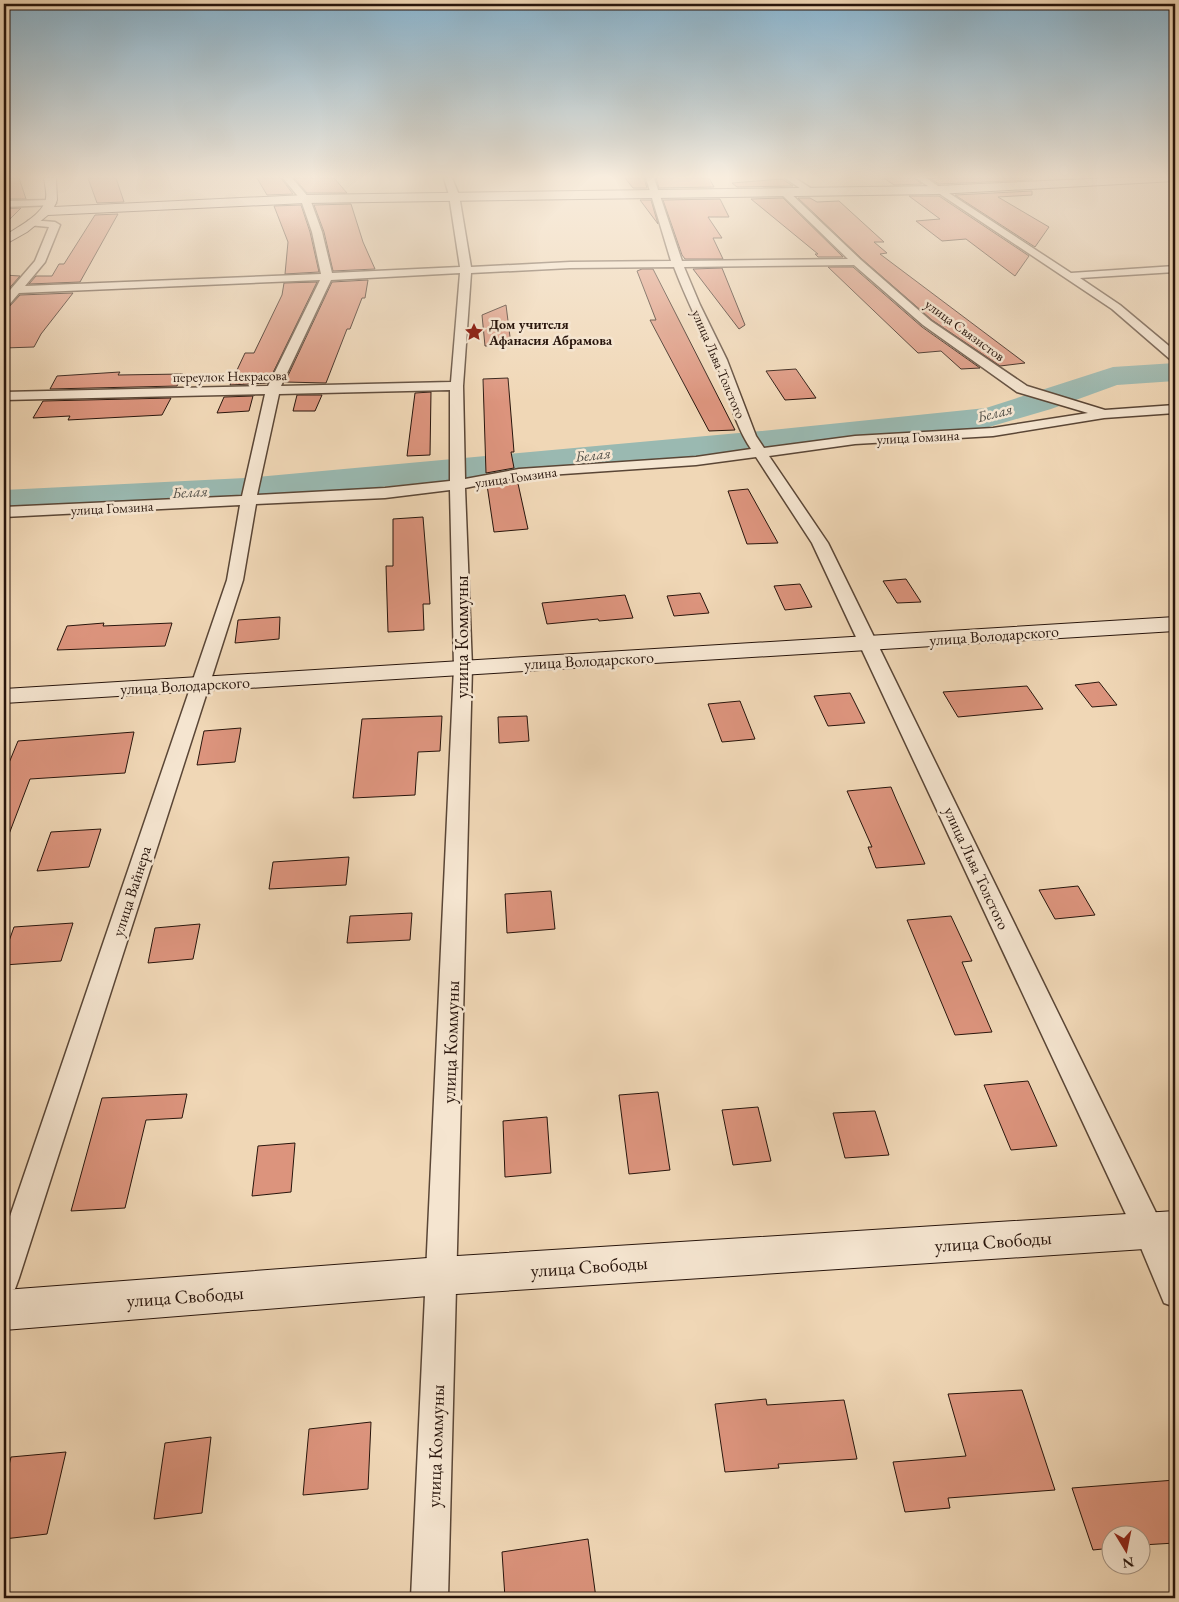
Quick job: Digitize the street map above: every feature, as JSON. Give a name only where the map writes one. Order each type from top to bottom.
[{"type":"street","points":[[4,304],[40,262],[44,253]]},
{"type":"street","points":[[322,253],[327,276]]},
{"type":"street","name":"улица Коммуны","points":[[430,1598],[463,667],[457,473],[457,386],[466,270],[463,253]]},
{"type":"street","name":"улица Льва Толстого","points":[[676,253],[678,265],[694,305],[721,360],[754,445],[820,543],[1162,1230],[1175,1292]]},
{"type":"street","name":"улица Связистов","points":[[847,253],[927,323],[1022,389],[1104,414]]},
{"type":"street","points":[[1033,253],[1116,308],[1175,357]]},
{"type":"street","points":[[17,290],[570,265],[857,262]]},
{"type":"street","points":[[1068,276],[1175,269]]},
{"type":"street","name":"улица Вайнера","points":[[4,1278],[235,580],[250,491],[273,390],[319,297],[327,276]]},
{"type":"street","name":"переулок Некрасова","points":[[4,396],[457,386]]},
{"type":"street","name":"улица Гомзина","points":[[4,512],[250,491],[385,493],[457,473],[519,473],[696,461],[754,445],[992,432],[1104,414],[1175,409]]},
{"type":"street","name":"улица Володарского","points":[[4,696],[1175,624]]},
{"type":"street","name":"улица Свободы","points":[[4,1310],[441,1276],[1162,1230]]},
{"type":"building","points":[[71,253],[96,253],[80,282],[29,284],[36,276],[52,276],[59,264],[64,264]]},
{"type":"building","points":[[287,253],[315,253],[319,272],[285,274]]},
{"type":"building","points":[[329,253],[368,253],[375,269],[333,271]]},
{"type":"building","points":[[681,253],[720,253],[723,259],[685,259]]},
{"type":"building","points":[[816,253],[839,253],[843,257],[818,257],[815,254],[818,254]]},
{"type":"building","points":[[855,253],[887,253],[880,254],[1025,363],[1000,366],[932,320]]},
{"type":"building","points":[[984,253],[1024,253],[1029,256],[1015,276]]},
{"type":"building","points":[[828,267],[853,267],[922,327],[980,368],[961,369],[941,351],[918,353]]},
{"type":"building","points":[[722,268],[745,325],[739,329],[693,269]]},
{"type":"building","points":[[653,269],[735,430],[709,431],[650,320],[656,320],[637,271]]},
{"type":"building","points":[[4,275],[20,276],[4,294]]},
{"type":"building","points":[[368,280],[365,298],[362,298],[350,329],[347,329],[326,383],[285,382],[332,282]]},
{"type":"building","points":[[317,282],[268,383],[230,385],[245,353],[254,353],[282,295],[284,283]]},
{"type":"building","points":[[73,293],[41,334],[34,347],[4,348],[4,309],[9,307],[20,295]]},
{"type":"building","points":[[506,305],[511,345],[485,346],[482,315]]},
{"type":"building","points":[[796,369],[816,398],[785,400],[766,371]]},
{"type":"building","points":[[120,372],[118,375],[183,374],[177,386],[50,389],[57,376]]},
{"type":"building","points":[[508,378],[514,452],[511,452],[514,468],[486,473],[483,379]]},
{"type":"building","points":[[431,392],[430,455],[407,456],[415,393]]},
{"type":"building","points":[[297,395],[322,395],[315,411],[293,411]]},
{"type":"building","points":[[253,396],[249,411],[217,413],[224,397]]},
{"type":"building","points":[[171,398],[162,415],[68,420],[70,416],[33,418],[43,401]]},
{"type":"building","points":[[517,479],[528,529],[494,532],[487,485]]},
{"type":"building","points":[[748,489],[778,543],[747,544],[728,491]]},
{"type":"building","points":[[423,517],[430,604],[423,604],[424,630],[388,632],[386,566],[393,566],[393,519]]},
{"type":"building","points":[[906,579],[921,602],[897,603],[883,581]]},
{"type":"building","points":[[800,584],[812,607],[785,610],[774,586]]},
{"type":"building","points":[[700,593],[709,613],[674,616],[667,596]]},
{"type":"building","points":[[625,595],[633,618],[547,624],[542,603]]},
{"type":"building","points":[[280,617],[279,639],[235,643],[238,620]]},
{"type":"building","points":[[104,623],[103,626],[172,623],[165,646],[57,650],[67,626]]},
{"type":"building","points":[[1099,682],[1117,705],[1092,707],[1075,685]]},
{"type":"building","points":[[1027,686],[1043,709],[958,717],[943,692]]},
{"type":"building","points":[[850,693],[865,723],[828,726],[814,696]]},
{"type":"building","points":[[740,701],[755,739],[722,742],[708,704]]},
{"type":"building","points":[[442,716],[440,751],[418,752],[415,795],[353,798],[362,719]]},
{"type":"building","points":[[527,716],[529,741],[499,743],[498,717]]},
{"type":"building","points":[[241,728],[235,762],[197,765],[204,731]]},
{"type":"building","points":[[134,732],[125,773],[30,779],[6,842],[4,842],[4,775],[18,741]]},
{"type":"building","points":[[891,787],[925,864],[876,868],[868,847],[872,847],[847,791]]},
{"type":"building","points":[[101,829],[89,867],[37,871],[51,832]]},
{"type":"building","points":[[349,857],[346,885],[269,889],[273,862]]},
{"type":"building","points":[[1078,886],[1095,915],[1055,919],[1039,890]]},
{"type":"building","points":[[551,891],[555,929],[507,933],[505,894]]},
{"type":"building","points":[[412,913],[410,940],[347,943],[350,916]]},
{"type":"building","points":[[951,916],[972,961],[962,962],[992,1032],[955,1035],[907,920]]},
{"type":"building","points":[[73,923],[61,961],[4,965],[4,955],[14,927]]},
{"type":"building","points":[[200,924],[193,959],[148,963],[155,928]]},
{"type":"building","points":[[1028,1081],[1057,1146],[1011,1150],[984,1085]]},
{"type":"building","points":[[658,1092],[670,1170],[629,1174],[619,1095]]},
{"type":"building","points":[[187,1094],[182,1118],[146,1120],[125,1208],[71,1211],[102,1098]]},
{"type":"building","points":[[758,1107],[771,1161],[733,1165],[722,1110]]},
{"type":"building","points":[[875,1111],[889,1155],[845,1158],[833,1113]]},
{"type":"building","points":[[547,1117],[551,1173],[505,1177],[503,1121]]},
{"type":"building","points":[[295,1143],[291,1192],[252,1196],[258,1146]]},
{"type":"building","points":[[1022,1390],[1055,1490],[948,1498],[950,1508],[905,1512],[893,1462],[966,1456],[948,1394]]},
{"type":"building","points":[[766,1399],[767,1405],[844,1400],[857,1459],[778,1464],[779,1468],[725,1472],[715,1404]]},
{"type":"building","points":[[371,1422],[368,1489],[303,1495],[309,1429]]},
{"type":"building","points":[[211,1437],[202,1513],[154,1519],[165,1443]]},
{"type":"building","points":[[66,1452],[47,1534],[4,1539],[4,1486],[11,1457]]},
{"type":"building","points":[[1175,1480],[1175,1543],[1152,1544],[1152,1524],[1102,1524],[1102,1549],[1093,1550],[1072,1488]]},
{"type":"building","points":[[588,1539],[596,1598],[505,1598],[502,1552]]},
{"type":"waterway","name":"Белая","points":[[4,501],[245,489],[761,441],[989,417],[1040,402],[1113,376],[1175,372]]},
{"type":"place","name":"Дом учителя Афанасия Абрамова","points":[[474,332]]}]
